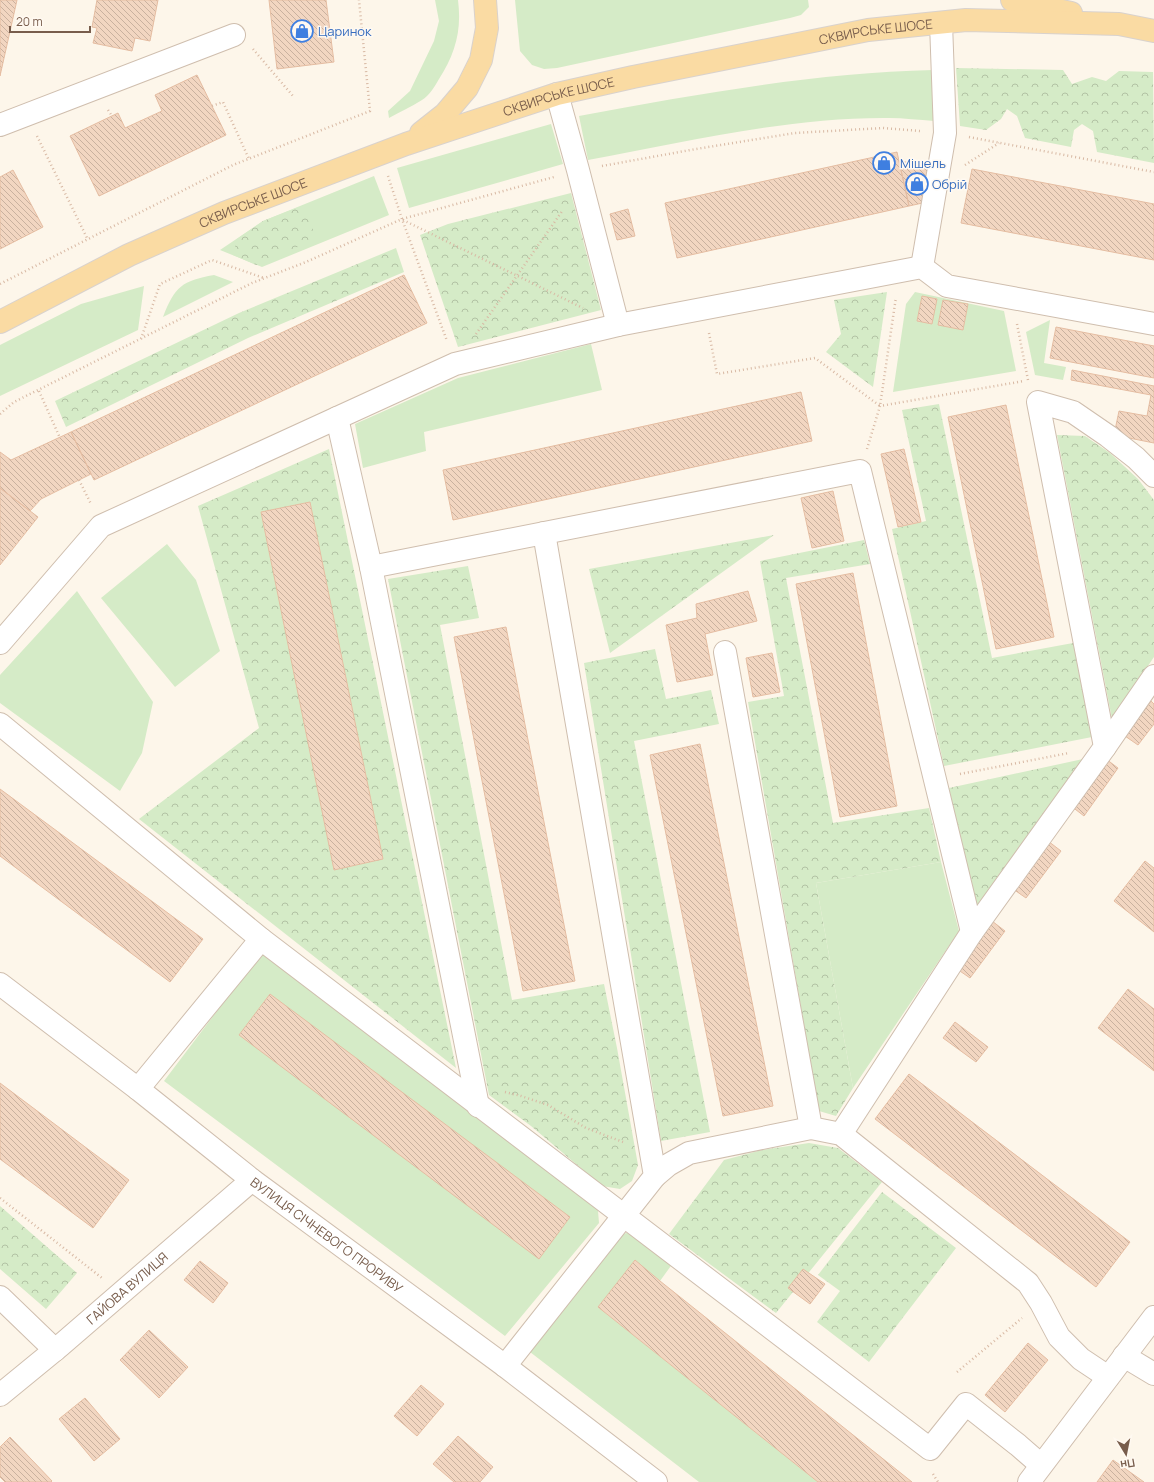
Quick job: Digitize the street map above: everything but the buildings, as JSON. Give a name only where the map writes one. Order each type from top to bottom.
[{"type":"main road","points":[[406,144],[445,114],[467,88],[481,60],[487,28],[485,0]]},
{"type":"main road","points":[[1012,0],[1119,24]]},
{"type":"main road","name":"СКВИРСЬКЕ ШОСЕ","points":[[0,322],[129,255],[224,213],[406,144],[557,94],[641,75],[868,30],[966,20],[1119,24],[1154,31]]},
{"type":"street","points":[[922,267],[945,133],[941,23]]},
{"type":"street","points":[[0,125],[234,35]]},
{"type":"street","points":[[557,94],[618,325]]},
{"type":"street","points":[[0,643],[101,526],[455,364],[618,325],[922,267],[947,286],[1154,324]]},
{"type":"street","points":[[1105,746],[1038,402],[1073,412],[1108,436],[1136,458],[1154,476]]},
{"type":"street","points":[[338,418],[371,566],[476,1096]]},
{"type":"street","points":[[371,566],[860,471],[972,932]]},
{"type":"street","points":[[544,533],[655,1176]]},
{"type":"street","points":[[725,652],[811,1128]]},
{"type":"street","points":[[841,1134],[972,932],[1154,676]]},
{"type":"street","points":[[0,724],[261,939],[476,1096],[624,1216],[930,1449],[966,1404],[1018,1444],[1035,1474],[1154,1317]]},
{"type":"street","points":[[138,1089],[261,939]]},
{"type":"street","name":"ВУЛИЦЯ СІЧНЕВОГО ПРОРИВУ","points":[[0,984],[138,1089],[252,1180],[505,1366],[656,1482]]},
{"type":"street","points":[[505,1366],[655,1176],[668,1165],[689,1152],[811,1128],[841,1134],[1028,1283],[1041,1303],[1059,1337],[1081,1358],[1108,1377]]},
{"type":"street","name":"ГАЙОВА ВУЛИЦЯ","points":[[0,1396],[252,1180]]},
{"type":"street","points":[[0,1297],[55,1350]]},
{"type":"street","points":[[1124,1356],[1154,1374]]},
{"type":"path","points":[[0,284],[233,165],[370,111],[359,0]]},
{"type":"path","points":[[234,35],[248,43],[293,96]]},
{"type":"path","points":[[212,106],[223,102],[249,159]]},
{"type":"path","points":[[26,115],[74,209],[88,240]]},
{"type":"path","points":[[936,184],[999,143]]},
{"type":"path","points":[[388,174],[402,219],[455,364]]},
{"type":"path","points":[[455,364],[565,207]]},
{"type":"path","points":[[402,219],[584,308]]},
{"type":"path","points":[[141,340],[160,284],[212,260],[265,278]]},
{"type":"path","points":[[860,471],[880,406],[896,296]]},
{"type":"path","points":[[704,309],[717,374],[815,358],[880,406],[1028,380],[1011,298]]},
{"type":"path","points":[[39,391],[60,438]]},
{"type":"path","points":[[935,779],[1105,746]]},
{"type":"path","points":[[476,1096],[522,1096],[548,1105],[586,1128],[650,1152]]},
{"type":"path","points":[[0,1198],[120,1293]]},
{"type":"path","points":[[957,1372],[1041,1303]]},
{"type":"green space","points":[[435,0],[458,0],[459,22],[453,51],[445,70],[434,88],[427,96],[418,103],[389,118],[388,111],[410,91],[434,41],[439,21]]},
{"type":"green space","points":[[515,0],[808,0],[809,7],[801,15],[790,18],[557,68],[544,69],[532,65],[520,51]]},
{"type":"green space","points":[[956,68],[1063,70],[1072,84],[1092,77],[1106,81],[1119,71],[1153,72],[1154,163],[1097,152],[1093,131],[1082,124],[1074,130],[1071,147],[1025,138],[1017,116],[1007,109],[1001,119],[986,130],[960,126]]},
{"type":"green space","points":[[933,70],[934,121],[889,118],[852,119],[776,126],[588,160],[579,116],[667,100],[800,80],[844,75]]},
{"type":"green space","points":[[551,124],[563,164],[409,208],[397,168]]},
{"type":"green space","points":[[374,176],[389,215],[262,267],[220,250],[263,221]]},
{"type":"green space","points":[[571,193],[601,310],[458,347],[420,235],[448,224]]},
{"type":"green space","points":[[299,207],[308,215],[313,230],[307,243],[256,265],[233,255],[237,239],[263,221]]},
{"type":"green space","points":[[396,248],[404,272],[248,338],[66,427],[55,401],[239,313]]},
{"type":"green space","points":[[214,275],[233,282],[163,317],[172,298],[181,287],[194,280]]},
{"type":"green space","points":[[144,286],[138,330],[0,396],[0,345],[81,304]]},
{"type":"green space","points":[[887,292],[873,387],[826,352],[841,334],[834,300]]},
{"type":"green space","points":[[915,292],[1004,311],[1016,371],[893,392],[906,304]]},
{"type":"green space","points":[[1050,320],[1044,363],[1066,367],[1063,380],[1035,375],[1026,332]]},
{"type":"green space","points":[[591,344],[602,390],[424,432],[426,451],[363,468],[355,424],[458,378]]},
{"type":"green space","points":[[939,404],[992,658],[1073,643],[1092,737],[944,766],[892,529],[926,521],[902,410]]},
{"type":"green space","points":[[1057,435],[1085,436],[1110,453],[1138,479],[1154,500],[1154,657],[1112,719]]},
{"type":"green space","points":[[329,449],[456,1068],[139,819],[259,728],[198,506]]},
{"type":"green space","points":[[774,535],[610,653],[589,569]]},
{"type":"green space","points":[[864,540],[870,564],[786,578],[833,823],[929,808],[941,862],[816,883],[853,1088],[836,1116],[819,1111],[748,702],[784,696],[760,561]]},
{"type":"green space","points":[[167,544],[196,580],[220,651],[175,687],[101,598]]},
{"type":"green space","points":[[468,566],[479,618],[440,625],[512,1000],[604,984],[638,1165],[632,1181],[620,1189],[602,1186],[531,1126],[489,1095],[388,579]]},
{"type":"green space","points":[[77,591],[153,702],[142,753],[120,791],[0,703],[0,675]]},
{"type":"green space","points":[[655,649],[666,699],[711,690],[719,724],[634,741],[710,1132],[661,1141],[584,663]]},
{"type":"green space","points":[[1083,759],[976,907],[949,788]]},
{"type":"green space","points":[[941,862],[959,931],[853,1088],[816,883]]},
{"type":"green space","points":[[261,953],[592,1201],[598,1211],[599,1223],[505,1336],[164,1081]]},
{"type":"green space","points":[[809,1143],[838,1148],[882,1182],[776,1313],[669,1234],[724,1160],[762,1150]]},
{"type":"green space","points":[[882,1192],[956,1248],[869,1362],[817,1322],[840,1291],[818,1275]]},
{"type":"green space","points":[[0,1206],[77,1273],[46,1309],[0,1269]]},
{"type":"green space","points":[[626,1233],[635,1234],[673,1263],[660,1281],[635,1261],[598,1307],[818,1482],[699,1482],[530,1352],[618,1238]]},
{"type":"place","name":"Царинок","points":[[302,31]]},
{"type":"place","name":"Мішель","points":[[884,163]]},
{"type":"place","name":"Обрій","points":[[917,184]]}]
